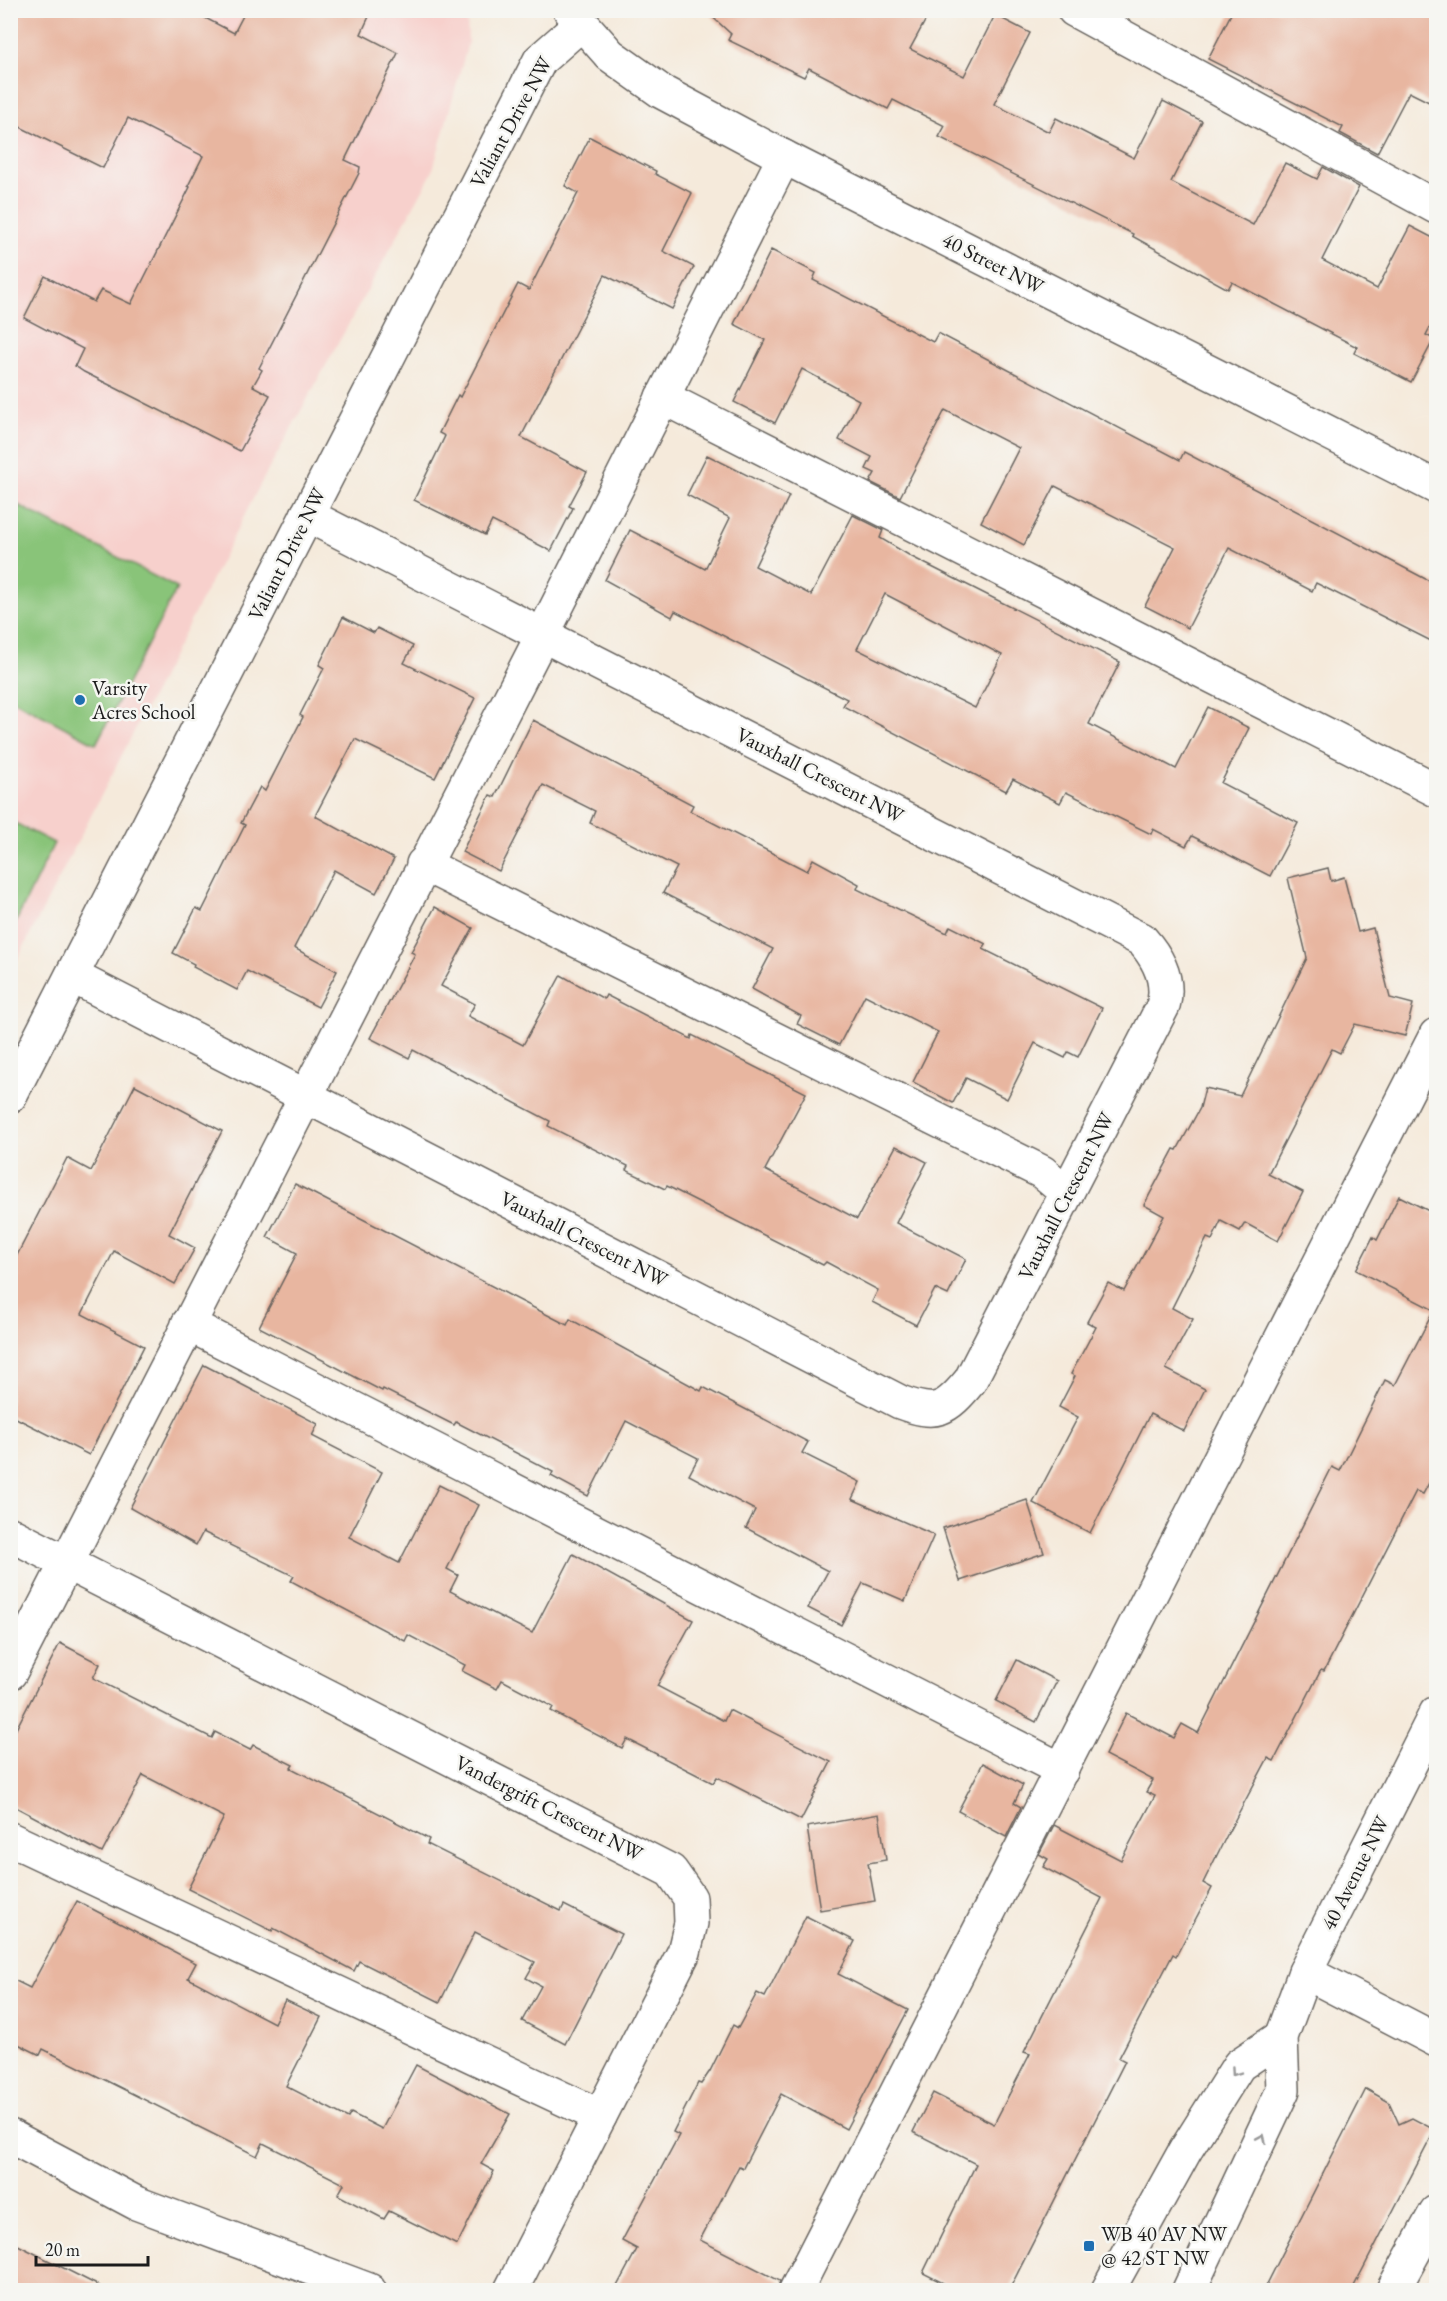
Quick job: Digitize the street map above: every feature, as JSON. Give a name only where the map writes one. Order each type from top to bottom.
[{"type":"street","points":[[1074,10],[1437,207]]},
{"type":"street","name":"40 Street NW","points":[[575,17],[610,54],[662,92],[784,157],[1434,478]]},
{"type":"street","name":"Valiant Drive NW","points":[[10,1096],[540,60],[575,17]]},
{"type":"street","points":[[10,1673],[543,634],[784,157]]},
{"type":"street","points":[[662,397],[1437,790]]},
{"type":"street","name":"Vauxhall Crescent NW","points":[[72,976],[900,1402],[920,1410],[939,1410],[953,1402],[970,1381],[1163,1006],[1166,994],[1165,981],[1155,958],[1142,940],[307,515]]},
{"type":"street","points":[[423,864],[1042,1172],[1067,1193]]},
{"type":"street","points":[[796,2290],[1437,1035]]},
{"type":"street","points":[[188,1324],[1062,1770]]},
{"type":"street","name":"Vandergrift Crescent NW","points":[[10,1534],[671,1871],[690,1898],[691,1923],[684,1952],[511,2290]]},
{"type":"street","name":"40 Avenue NW","points":[[1189,2290],[1283,2090],[1281,2037],[1305,1972],[1437,1713]]},
{"type":"street","points":[[10,1839],[600,2116]]},
{"type":"street","points":[[1305,1972],[1437,2040]]},
{"type":"street","points":[[1108,2290],[1185,2151],[1239,2065],[1281,2037]]},
{"type":"street","points":[[10,2136],[136,2203],[369,2290]]},
{"type":"street","points":[[1394,2290],[1425,2257],[1437,2212]]},
{"type":"shaded area","name":"Varsity Acres School","points":[[11,11],[467,11],[468,43],[432,173],[261,483],[11,972]]},
{"type":"green space","points":[[10,501],[177,588],[96,744],[11,699]]},
{"type":"green space","points":[[11,821],[54,843],[11,932]]},
{"type":"building","points":[[10,10],[190,10],[234,33],[246,10],[372,10],[361,34],[398,53],[345,160],[360,167],[359,173],[259,368],[262,370],[253,386],[270,395],[240,451],[84,372],[75,366],[83,349],[24,318],[45,276],[94,302],[101,290],[131,304],[190,187],[188,186],[203,156],[128,118],[103,168],[10,122]]},
{"type":"building","points":[[705,10],[931,10],[910,49],[964,76],[995,15],[1030,33],[994,104],[1049,132],[1056,118],[1134,158],[1163,101],[1202,121],[1171,182],[1253,225],[1285,163],[1317,179],[1323,167],[1359,187],[1322,260],[1377,289],[1410,226],[1437,240],[1437,314],[1426,335],[1434,339],[1411,382],[1354,353],[1357,347],[1232,282],[1228,289],[1132,236],[1133,234],[939,137],[945,126],[893,100],[888,109],[809,68],[804,77],[728,40],[731,34]]},
{"type":"building","points":[[1233,10],[1437,10],[1437,106],[1409,92],[1377,153],[1340,133],[1343,127],[1208,59]]},
{"type":"building","points":[[590,137],[656,171],[655,174],[692,193],[663,251],[694,267],[672,309],[605,275],[521,437],[587,472],[569,506],[573,508],[551,551],[492,521],[485,535],[414,500],[445,436],[439,433],[458,395],[460,397],[518,284],[529,290],[578,193],[565,186]]},
{"type":"building","points":[[771,250],[816,273],[813,280],[933,342],[938,333],[1180,460],[1184,452],[1437,585],[1437,644],[1316,583],[1312,591],[1229,548],[1188,628],[1145,606],[1175,547],[1055,486],[1024,545],[981,522],[1019,448],[945,410],[900,497],[870,482],[875,473],[866,469],[872,457],[839,440],[859,400],[802,369],[775,423],[734,402],[765,340],[734,324]]},
{"type":"building","points":[[707,455],[789,496],[755,566],[811,595],[853,515],[883,530],[880,538],[912,557],[1120,662],[1089,724],[1176,769],[1208,707],[1249,728],[1221,783],[1298,823],[1270,876],[1192,836],[1186,846],[1153,829],[1151,834],[1066,792],[1060,803],[1013,779],[1006,791],[843,706],[847,699],[675,611],[672,617],[605,580],[630,530],[705,569],[730,518],[687,495]],"holes":[[[885,594],[1002,655],[975,708],[857,649]]]},
{"type":"building","points":[[343,617],[374,633],[377,628],[413,646],[404,663],[475,698],[435,778],[355,739],[315,816],[394,859],[376,893],[334,870],[294,948],[337,971],[318,1007],[247,971],[237,990],[193,967],[194,964],[173,953],[196,908],[202,911],[245,825],[241,823],[260,787],[265,791],[303,717],[300,715],[324,668],[319,665]]},
{"type":"building","points":[[533,720],[693,805],[690,811],[807,871],[813,859],[859,884],[857,889],[947,933],[950,926],[986,944],[983,949],[1102,1008],[1078,1057],[1068,1052],[1065,1058],[1035,1043],[1007,1099],[966,1078],[953,1103],[913,1082],[938,1032],[865,995],[839,1045],[797,1024],[801,1016],[752,989],[773,949],[663,893],[677,867],[590,823],[595,811],[543,785],[499,871],[462,852],[490,795],[495,797]]},
{"type":"building","points":[[1328,868],[1331,881],[1344,877],[1358,932],[1373,928],[1390,998],[1413,1004],[1405,1036],[1355,1024],[1340,1053],[1332,1049],[1268,1174],[1303,1192],[1278,1241],[1245,1223],[1240,1231],[1221,1221],[1212,1240],[1207,1238],[1172,1308],[1193,1319],[1166,1369],[1205,1389],[1184,1431],[1150,1414],[1090,1533],[1033,1503],[1078,1417],[1059,1407],[1075,1376],[1071,1374],[1096,1327],[1087,1322],[1108,1283],[1124,1291],[1164,1216],[1144,1205],[1174,1149],[1177,1150],[1200,1108],[1205,1088],[1240,1096],[1307,958],[1288,878]]},
{"type":"building","points":[[435,907],[473,928],[441,986],[475,1004],[468,1016],[523,1045],[561,975],[604,999],[606,995],[691,1039],[692,1035],[806,1093],[765,1170],[857,1219],[896,1146],[927,1162],[896,1223],[966,1259],[948,1295],[935,1289],[916,1325],[872,1302],[878,1290],[826,1262],[823,1265],[667,1186],[665,1189],[626,1170],[628,1166],[548,1126],[550,1121],[413,1050],[409,1058],[370,1038],[415,954],[411,952]]},
{"type":"building","points":[[135,1085],[222,1131],[169,1234],[195,1248],[175,1284],[114,1251],[82,1314],[144,1346],[89,1455],[10,1415],[10,1269],[67,1158],[91,1171]]},
{"type":"building","points":[[295,1184],[567,1325],[570,1319],[701,1391],[703,1387],[808,1442],[802,1453],[860,1482],[852,1499],[934,1535],[905,1601],[863,1583],[841,1625],[808,1608],[828,1571],[746,1528],[755,1510],[689,1475],[698,1458],[626,1421],[588,1496],[551,1476],[553,1472],[456,1422],[454,1425],[383,1389],[382,1391],[259,1327],[297,1253],[267,1237]]},
{"type":"building","points":[[1399,1196],[1437,1215],[1437,1468],[1423,1494],[1416,1491],[1324,1671],[1321,1670],[1274,1761],[1268,1758],[1229,1831],[1203,1883],[1212,1888],[1176,1956],[1173,1954],[1119,2058],[1125,2061],[1009,2290],[957,2290],[923,2273],[976,2164],[913,2132],[933,2093],[994,2124],[1030,2054],[1024,2052],[1102,1898],[1043,1867],[1048,1859],[1039,1854],[1054,1825],[1121,1860],[1155,1796],[1146,1792],[1153,1780],[1105,1755],[1126,1713],[1174,1738],[1182,1724],[1198,1733],[1332,1467],[1340,1471],[1385,1380],[1395,1385],[1434,1310],[1356,1270],[1373,1237],[1377,1240]]},
{"type":"building","points":[[204,1365],[318,1424],[312,1436],[382,1472],[349,1537],[399,1563],[439,1485],[479,1505],[447,1569],[458,1575],[450,1591],[532,1633],[573,1554],[693,1620],[657,1686],[724,1721],[729,1710],[831,1762],[801,1820],[717,1777],[713,1783],[627,1739],[622,1748],[551,1711],[553,1707],[502,1680],[497,1689],[462,1671],[465,1665],[408,1635],[405,1641],[291,1581],[294,1576],[203,1532],[196,1545],[130,1508]]},
{"type":"building","points":[[1027,1500],[1044,1553],[960,1581],[943,1528]]},
{"type":"building","points":[[60,1643],[100,1664],[93,1678],[212,1738],[215,1732],[250,1750],[253,1745],[293,1765],[291,1768],[429,1839],[427,1844],[561,1911],[564,1905],[621,1934],[565,2044],[522,2021],[541,1986],[526,1978],[535,1962],[475,1932],[440,2002],[359,1961],[354,1971],[273,1928],[272,1931],[188,1889],[224,1817],[143,1775],[102,1853],[10,1804],[10,1741]]},
{"type":"building","points":[[1017,1660],[1057,1681],[1036,1722],[996,1701]]},
{"type":"building","points":[[983,1763],[1023,1785],[1014,1803],[1021,1807],[1006,1837],[958,1811]]},
{"type":"building","points":[[879,1814],[886,1860],[868,1863],[875,1901],[820,1910],[807,1827]]},
{"type":"building","points":[[77,1901],[196,1963],[188,1978],[274,2023],[285,2000],[321,2017],[286,2086],[348,2118],[351,2113],[382,2129],[416,2065],[510,2114],[481,2164],[494,2171],[457,2245],[389,2211],[384,2219],[338,2195],[344,2184],[263,2143],[257,2156],[43,2049],[40,2055],[10,2040],[10,1978],[30,1988]]},
{"type":"building","points":[[806,1916],[855,1941],[838,1974],[908,2010],[846,2129],[781,2094],[743,2168],[739,2166],[700,2240],[780,2281],[777,2290],[615,2290],[637,2249],[622,2241],[679,2135],[673,2132],[698,2083],[701,2084],[710,2071],[733,2025],[738,2028],[757,1993],[765,1997]]},
{"type":"building","points":[[1366,2089],[1389,2102],[1399,2124],[1412,2118],[1435,2130],[1352,2290],[1264,2290]]},
{"type":"building","points":[[10,2241],[107,2290],[10,2290]]},
{"type":"place","name":"Varsity Acres School","points":[[80,700]]},
{"type":"place","name":"WB 40 AV NW @ 42 ST NW","points":[[1089,2246]]}]
